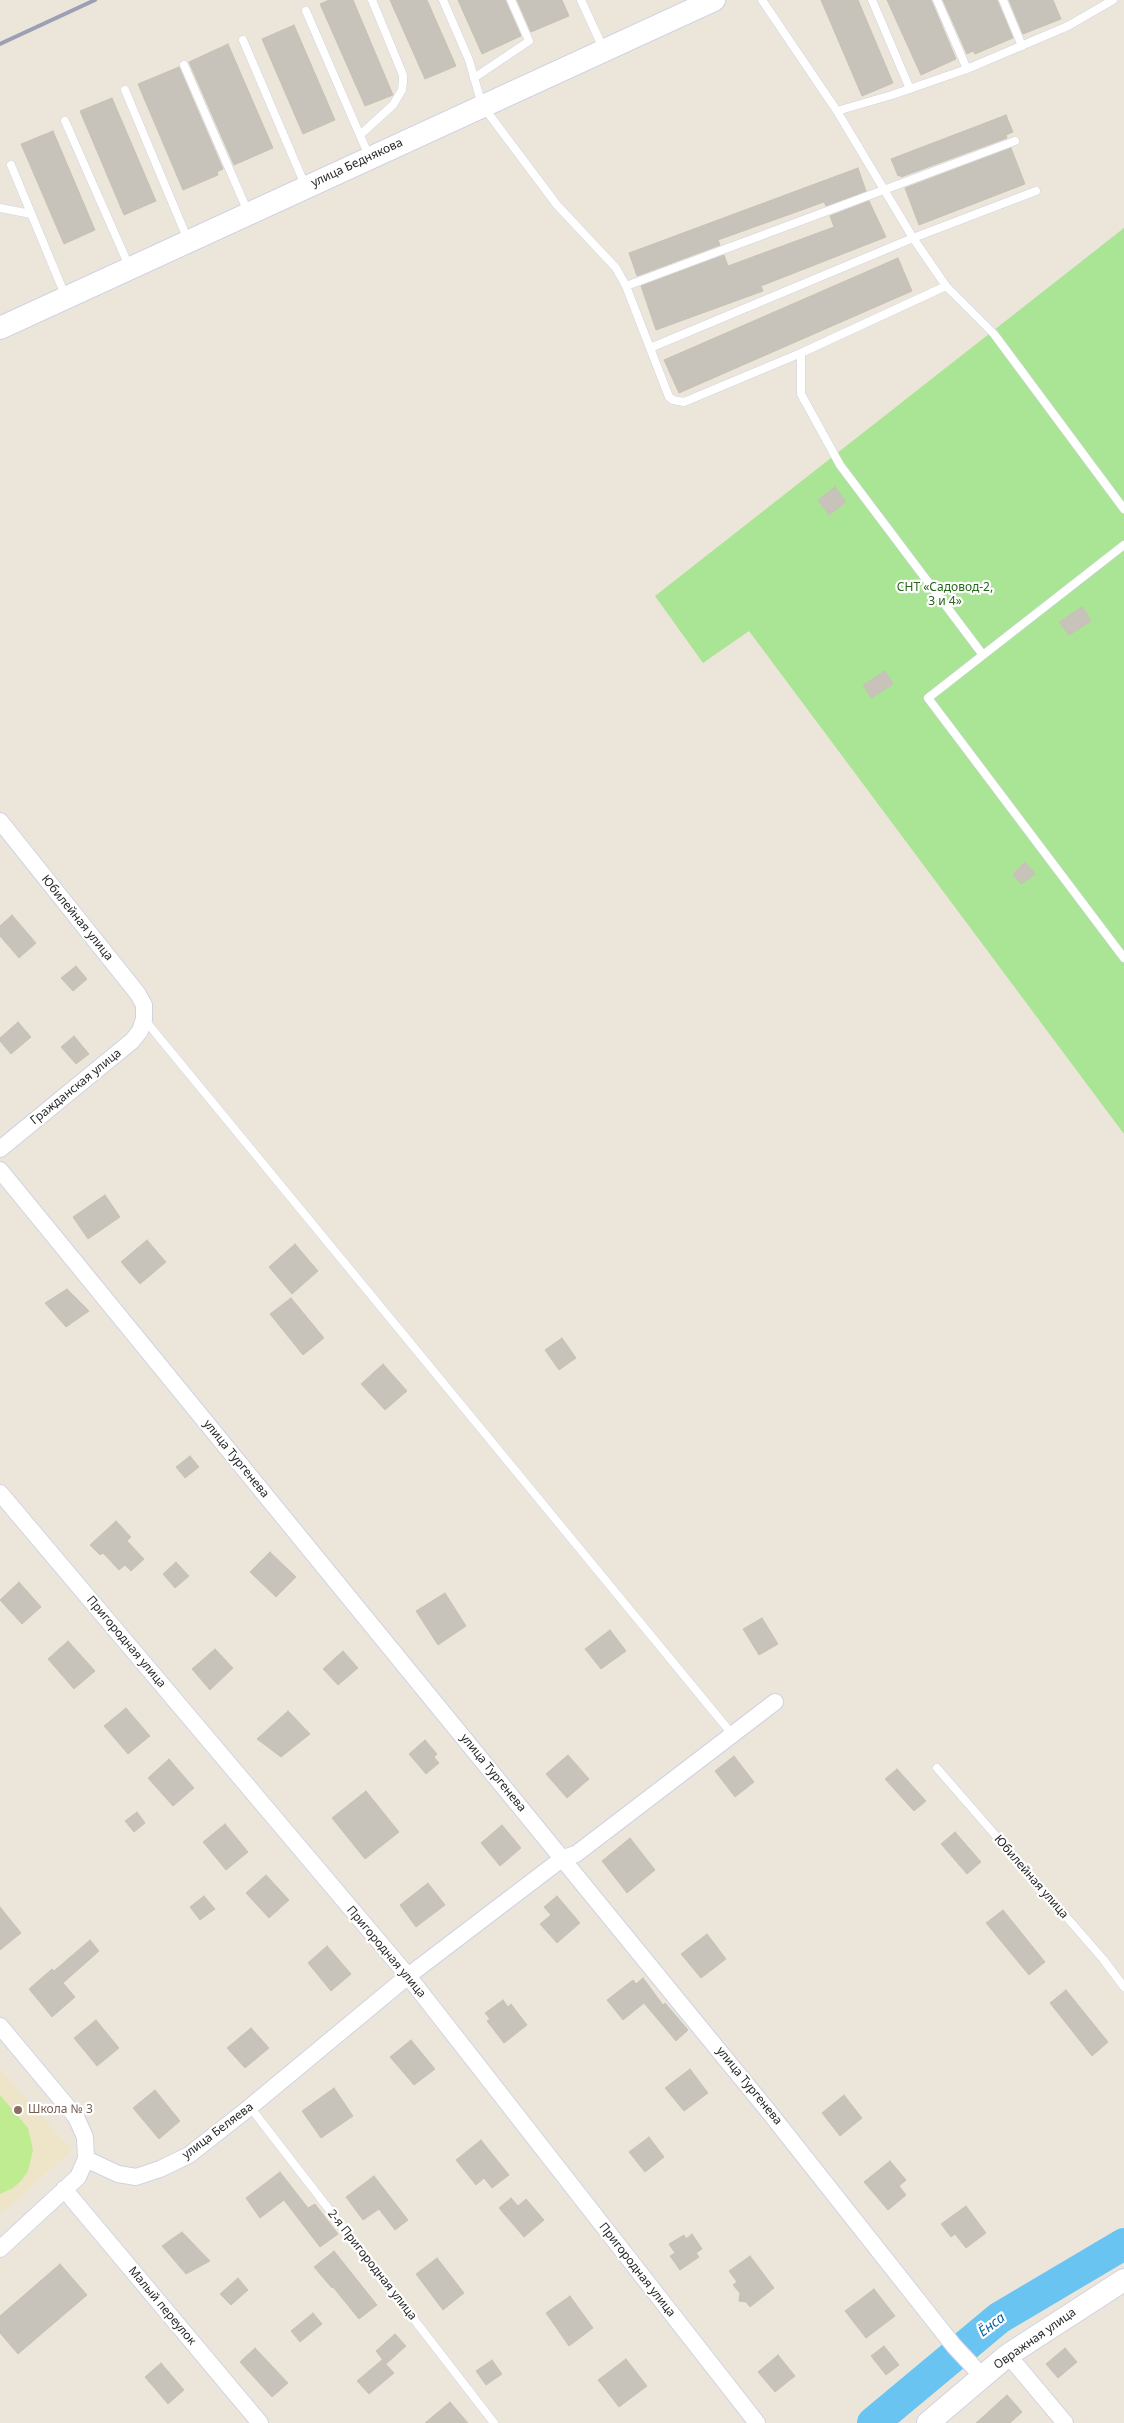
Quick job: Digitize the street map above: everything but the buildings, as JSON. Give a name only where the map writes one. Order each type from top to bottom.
[{"type":"street","name":"улица Беднякова","points":[[0,328],[714,0]]},
{"type":"street","name":"Юбилейная улица","points":[[0,821],[138,994],[144,1005],[144,1019]]},
{"type":"street","name":"Гражданская улица","points":[[0,1149],[132,1041],[140,1031],[144,1019]]},
{"type":"street","name":"улица Тургенева","points":[[0,1170],[776,2119],[954,2346],[983,2377]]},
{"type":"street","name":"Пригородная улица","points":[[0,1493],[408,1976],[757,2423]]},
{"type":"street","name":"улица Беляева","points":[[86,2159],[118,2174],[136,2177],[160,2170],[189,2155],[408,1976],[563,1858],[576,1854],[774,1702]]},
{"type":"street","points":[[0,2026],[76,2117],[85,2137],[86,2159],[78,2177],[0,2249]]},
{"type":"street","name":"Малый переулок","points":[[64,2189],[260,2423]]},
{"type":"street","name":"Овражная улица","points":[[928,2423],[1008,2355],[1124,2280]]},
{"type":"street","points":[[1008,2355],[1065,2423]]},
{"type":"lane","points":[[360,135],[393,105],[402,90],[404,82],[403,75],[372,0]]},
{"type":"lane","points":[[443,0],[469,60],[482,105],[557,205],[616,268],[626,286],[669,397],[684,402],[801,353],[946,286]]},
{"type":"lane","points":[[474,78],[529,42],[511,0]]},
{"type":"lane","points":[[581,0],[604,50]]},
{"type":"lane","points":[[762,0],[837,111],[913,238],[946,286],[994,334],[1124,509]]},
{"type":"lane","points":[[872,0],[910,89]]},
{"type":"lane","points":[[937,0],[967,69]]},
{"type":"lane","points":[[1002,0],[1022,46]]},
{"type":"lane","points":[[837,111],[910,89],[967,69],[1068,26],[1113,0]]},
{"type":"lane","points":[[306,11],[369,158]]},
{"type":"lane","points":[[242,40],[306,187]]},
{"type":"lane","points":[[184,65],[249,214]]},
{"type":"lane","points":[[125,90],[189,242]]},
{"type":"lane","points":[[65,121],[130,269]]},
{"type":"lane","points":[[626,286],[1015,141]]},
{"type":"lane","points":[[11,165],[66,298]]},
{"type":"lane","points":[[650,348],[913,238],[1036,191]]},
{"type":"lane","points":[[0,208],[31,214]]},
{"type":"lane","points":[[801,353],[801,394],[840,465],[983,655]]},
{"type":"lane","points":[[1124,545],[928,698],[1124,958]]},
{"type":"lane","points":[[144,1019],[732,1734]]},
{"type":"lane","name":"Юбилейная улица","points":[[937,1768],[1103,1959],[1124,1987]]},
{"type":"lane","name":"2-я Пригородная улица","points":[[250,2107],[494,2423]]},
{"type":"shaded area","name":"Школа № 3","points":[[0,2069],[72,2150],[0,2215]]},
{"type":"green space","name":"СНТ «Садовод-2, 3 и 4»","points":[[1124,228],[1124,1134],[749,631],[703,663],[655,596]]},
{"type":"green space","points":[[0,2095],[28,2128],[33,2150],[28,2171],[21,2181],[13,2188],[0,2194]]},
{"type":"waterway","name":"Ёнса","points":[[873,2423],[999,2318],[1124,2244]]},
{"type":"railway","points":[[0,44],[95,0]]},
{"type":"place","name":"Школа № 3","points":[[18,2110]]}]
